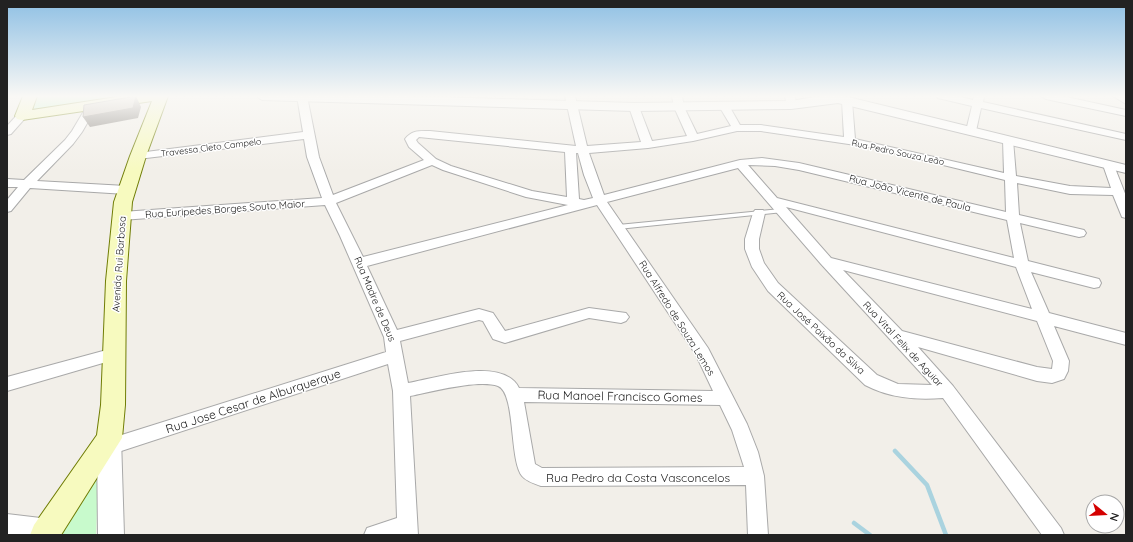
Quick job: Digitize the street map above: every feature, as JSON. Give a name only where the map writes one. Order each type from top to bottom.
[{"type":"main road","name":"Avenida Rui Barbosa","points":[[109,442],[113,406],[116,281],[122,216],[126,190],[151,121]]},
{"type":"main road","points":[[46,532],[109,442]]},
{"type":"street","points":[[7,132],[17,121]]},
{"type":"street","points":[[7,208],[26,185],[69,142],[83,121]]},
{"type":"street","name":"Rua Madre de Deus","points":[[308,121],[308,135],[313,157],[329,201],[360,263],[392,337],[401,391],[408,529]]},
{"type":"street","name":"Rua Alfredo de Souza Lemos","points":[[573,121],[576,150],[600,201],[702,352],[741,429],[755,476],[758,535]]},
{"type":"street","points":[[639,121],[648,145]]},
{"type":"street","points":[[686,121],[693,138]]},
{"type":"street","points":[[735,121],[737,128]]},
{"type":"street","points":[[844,121],[850,141]]},
{"type":"street","points":[[931,121],[1126,169]]},
{"type":"street","points":[[971,131],[973,121]]},
{"type":"street","points":[[1061,121],[1126,137]]},
{"type":"street","name":"Rua Pedro Souza Leão","points":[[432,161],[413,145],[410,138],[422,134],[440,134],[576,150],[648,145],[693,138],[737,128],[761,128],[850,141],[898,150],[1010,178],[1070,190],[1118,192]]},
{"type":"street","name":"Travessa Cleto Campelo","points":[[138,156],[308,135]]},
{"type":"street","points":[[898,336],[1037,374],[1055,376],[1059,374],[1062,369],[1061,361],[1022,266],[1013,218],[1008,140]]},
{"type":"street","points":[[576,150],[579,203]]},
{"type":"street","points":[[432,161],[447,168],[530,194],[579,203]]},
{"type":"street","name":"Rua Euripedes Borges Souto Maior","points":[[122,216],[329,201],[432,161]]},
{"type":"street","name":"Rua João Vicente de Paula","points":[[740,163],[759,161],[796,167],[873,183],[1079,233]]},
{"type":"street","points":[[360,263],[579,203],[600,201],[740,163]]},
{"type":"street","name":"Rua Vital Felix de Aguiar","points":[[740,163],[776,206],[898,336],[947,391],[1054,535]]},
{"type":"street","points":[[1109,165],[1126,214]]},
{"type":"street","points":[[7,183],[126,190]]},
{"type":"street","points":[[776,206],[1094,283]]},
{"type":"street","name":"Rua José Paixão da Silva","points":[[759,213],[752,239],[752,249],[758,264],[773,287],[801,314],[867,376],[878,384],[900,392],[947,391]]},
{"type":"street","points":[[826,261],[1043,319],[1126,339]]},
{"type":"street","points":[[392,337],[479,314],[488,317],[498,335],[505,337],[589,313],[621,317]]},
{"type":"street","points":[[7,384],[114,354]]},
{"type":"street","name":"Rua Jose Cesar de Alburquerque","points":[[109,442],[396,355]]},
{"type":"street","points":[[401,391],[478,377],[501,380],[508,384],[515,395]]},
{"type":"street","name":"Rua Manoel Francisco Gomes","points":[[515,395],[726,398]]},
{"type":"street","name":"Rua Pedro da Costa Vasconcelos","points":[[515,395],[526,466],[534,475],[549,478],[755,476]]},
{"type":"street","points":[[109,442],[111,535]]},
{"type":"street","points":[[7,524],[46,532]]},
{"type":"street","points":[[374,535],[408,529]]},
{"type":"lane","points":[[618,227],[759,213],[776,206]]},
{"type":"green space","points":[[99,463],[96,535],[51,535]]},
{"type":"waterway","points":[[895,451],[927,485],[946,535]]},
{"type":"waterway","points":[[854,523],[870,535]]}]
